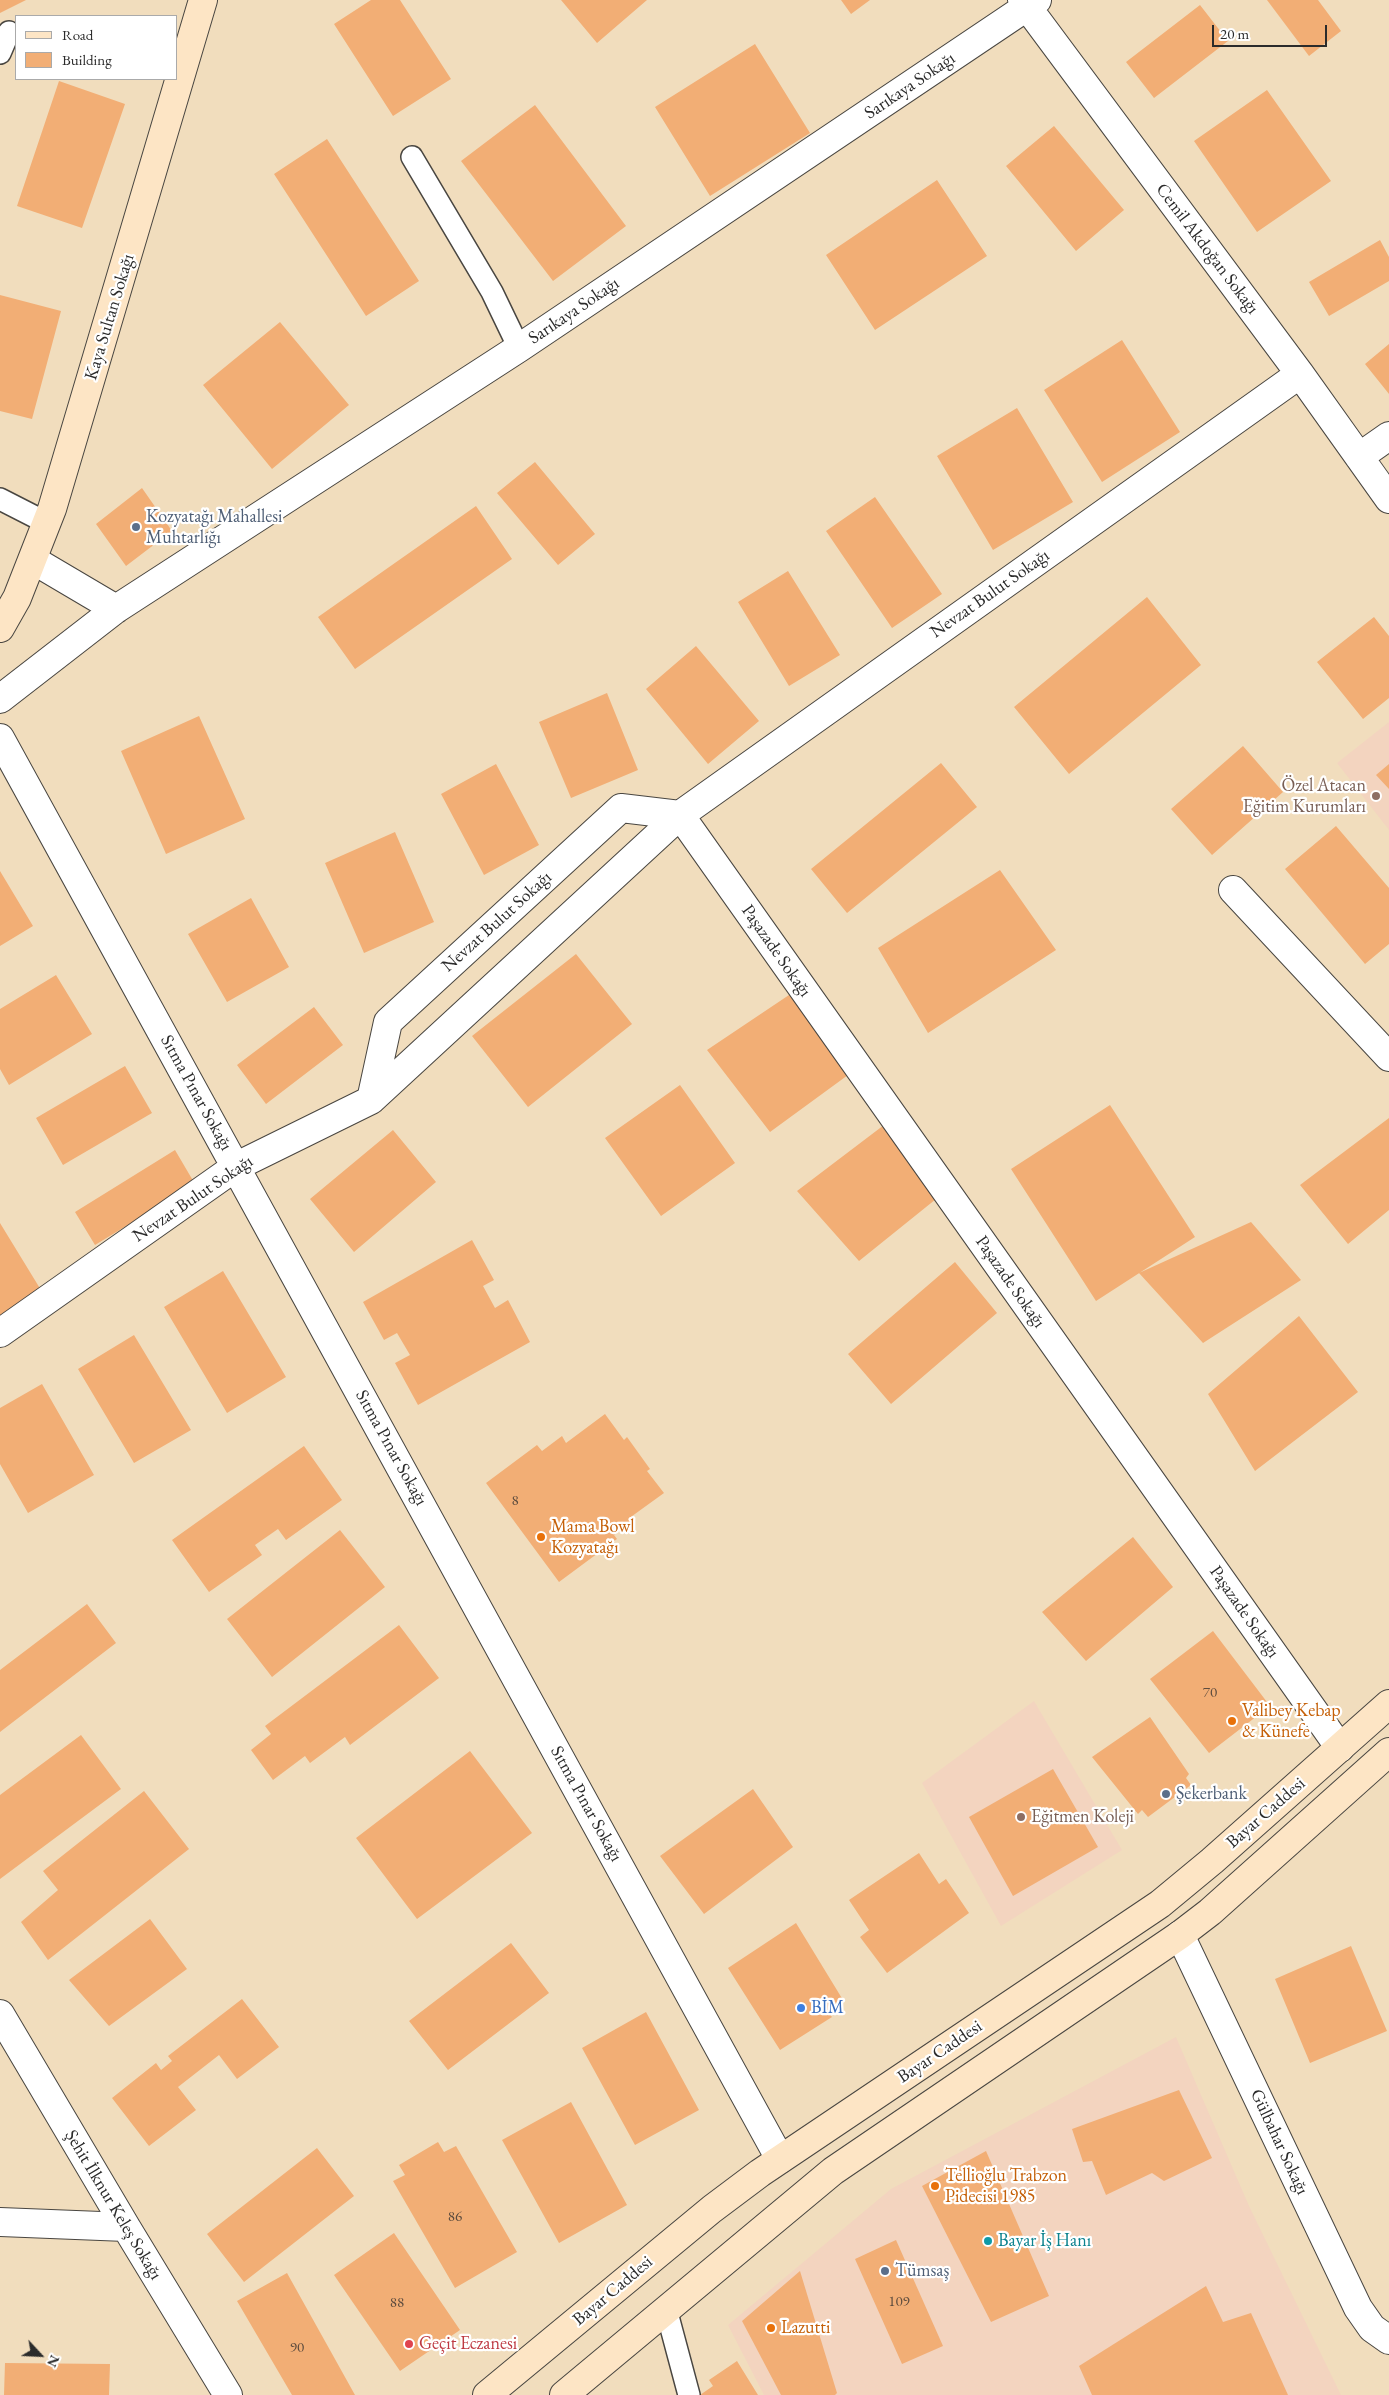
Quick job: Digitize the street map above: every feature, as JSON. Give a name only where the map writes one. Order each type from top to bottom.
[{"type":"main road","name":"Kaya Sultan Sokağı","points":[[0,628],[33,560],[47,523],[203,0]]},
{"type":"main road","name":"Bayar Caddesi","points":[[486,2395],[712,2209],[780,2159],[1160,1904],[1206,1866],[1389,1704]]},
{"type":"main road","name":"Bayar Caddesi","points":[[564,2395],[833,2171],[1180,1935],[1222,1902],[1389,1752]]},
{"type":"street","name":"Sarıkaya Sokağı","points":[[0,698],[116,609],[519,348],[1029,2]]},
{"type":"street","name":"Cemil Akdoğan Sokağı","points":[[1029,2],[1389,499]]},
{"type":"street","name":"Nevzat Bulut Sokağı","points":[[0,1334],[236,1166],[371,1100],[680,815],[1300,374]]},
{"type":"street","points":[[1359,457],[1389,436]]},
{"type":"street","points":[[33,560],[116,609]]},
{"type":"street","name":"Sıtma Pınar Sokağı","points":[[0,738],[780,2159]]},
{"type":"street","name":"Nevzat Bulut Sokağı","points":[[371,1100],[388,1022],[402,1008],[621,808],[680,815]]},
{"type":"street","name":"Paşazade Sokağı","points":[[680,815],[1340,1748]]},
{"type":"street","points":[[1233,890],[1389,1057]]},
{"type":"street","name":"Gülbahar Sokağı","points":[[1180,1935],[1358,2308],[1372,2328],[1389,2340]]},
{"type":"street","name":"Şehit İlknur Keleş Sokağı","points":[[0,2014],[228,2395]]},
{"type":"street","points":[[0,2222],[126,2227]]},
{"type":"lane","points":[[0,53],[9,32]]},
{"type":"lane","points":[[412,157],[492,292],[519,348]]},
{"type":"lane","points":[[0,499],[47,523]]},
{"type":"lane","points":[[666,2309],[689,2395]]},
{"type":"shaded area","name":"Özel Atacan Eğitim Kurumları","points":[[1389,722],[1389,830],[1337,763]]},
{"type":"shaded area","name":"Eğitmen Koleji","points":[[1034,1701],[1122,1850],[1001,1926],[922,1783]]},
{"type":"shaded area","points":[[1176,2037],[1249,2206],[1341,2395],[764,2395],[728,2325],[891,2189]]},
{"type":"building","points":[[0,0],[26,0],[0,13]]},
{"type":"building","points":[[371,0],[400,0],[451,79],[393,116],[334,24]]},
{"type":"building","points":[[561,0],[647,0],[597,43]]},
{"type":"building","points":[[841,0],[870,0],[851,14]]},
{"type":"building","points":[[1267,0],[1318,0],[1341,31],[1309,56]]},
{"type":"building","points":[[1200,5],[1228,41],[1154,98],[1126,62]]},
{"type":"building","points":[[755,44],[810,133],[710,196],[655,107]]},
{"type":"building","points":[[59,81],[125,104],[82,228],[17,206]]},
{"type":"building","points":[[1267,90],[1331,181],[1257,232],[1194,141]]},
{"type":"building","points":[[535,105],[626,226],[553,281],[461,161]]},
{"type":"building","points":[[1054,126],[1124,210],[1076,251],[1006,166]]},
{"type":"building","points":[[327,139],[419,281],[366,316],[274,174]]},
{"type":"building","points":[[937,180],[987,256],[875,330],[826,255]]},
{"type":"building","points":[[1380,240],[1389,257],[1389,281],[1329,316],[1309,282]]},
{"type":"building","points":[[0,295],[61,311],[32,419],[0,411]]},
{"type":"building","points":[[280,322],[349,405],[272,469],[203,385]]},
{"type":"building","points":[[1122,340],[1180,432],[1102,482],[1044,390]]},
{"type":"building","points":[[1389,344],[1389,394],[1365,364]]},
{"type":"building","points":[[1017,408],[1073,502],[993,550],[937,456]]},
{"type":"building","points":[[535,462],[595,534],[558,565],[497,493]]},
{"type":"building","points":[[142,488],[172,531],[126,566],[96,524]]},
{"type":"building","points":[[875,497],[942,594],[892,628],[826,531]]},
{"type":"building","points":[[476,506],[512,559],[355,669],[318,617]]},
{"type":"building","points":[[788,571],[840,655],[789,686],[738,602]]},
{"type":"building","points":[[1147,597],[1201,665],[1069,774],[1014,707]]},
{"type":"building","points":[[1374,617],[1389,636],[1389,698],[1363,719],[1317,662]]},
{"type":"building","points":[[696,646],[759,721],[708,764],[646,689]]},
{"type":"building","points":[[607,693],[638,770],[571,798],[539,722]]},
{"type":"building","points":[[199,716],[245,819],[166,854],[121,751]]},
{"type":"building","points":[[1243,746],[1283,792],[1212,855],[1171,809]]},
{"type":"building","points":[[941,763],[977,807],[847,913],[811,869]]},
{"type":"building","points":[[496,764],[539,845],[484,875],[441,794]]},
{"type":"building","points":[[1389,764],[1389,789],[1376,775]]},
{"type":"building","points":[[1336,826],[1389,888],[1389,944],[1365,964],[1285,869]]},
{"type":"building","points":[[395,832],[434,922],[364,953],[325,863]]},
{"type":"building","points":[[1000,870],[1056,950],[928,1033],[878,948]]},
{"type":"building","points":[[0,871],[33,926],[0,946]]},
{"type":"building","points":[[251,898],[289,967],[227,1002],[188,934]]},
{"type":"building","points":[[576,954],[632,1024],[528,1107],[472,1036]]},
{"type":"building","points":[[56,975],[92,1034],[9,1085],[0,1069],[0,1009]]},
{"type":"building","points":[[792,993],[848,1075],[770,1132],[707,1050]]},
{"type":"building","points":[[314,1007],[343,1045],[266,1104],[237,1065]]},
{"type":"building","points":[[125,1066],[152,1113],[63,1165],[36,1118]]},
{"type":"building","points":[[680,1085],[735,1163],[661,1216],[605,1138]]},
{"type":"building","points":[[1110,1105],[1195,1237],[1096,1301],[1011,1169]]},
{"type":"building","points":[[1389,1118],[1389,1210],[1348,1244],[1300,1185]]},
{"type":"building","points":[[884,1125],[941,1195],[859,1261],[797,1191]]},
{"type":"building","points":[[393,1130],[436,1182],[354,1252],[310,1199]]},
{"type":"building","points":[[175,1150],[195,1184],[95,1245],[75,1212]]},
{"type":"building","points":[[1251,1222],[1301,1280],[1203,1343],[1139,1273]]},
{"type":"building","points":[[0,1223],[44,1295],[0,1322]]},
{"type":"building","points":[[472,1240],[494,1280],[483,1286],[495,1308],[508,1300],[530,1342],[418,1405],[395,1363],[410,1355],[397,1333],[384,1340],[363,1302]]},
{"type":"building","points":[[955,1262],[997,1313],[891,1404],[848,1354]]},
{"type":"building","points":[[223,1271],[286,1377],[227,1413],[164,1307]]},
{"type":"building","points":[[1299,1316],[1358,1392],[1255,1471],[1208,1394]]},
{"type":"building","points":[[134,1335],[191,1430],[134,1463],[78,1369]]},
{"type":"building","points":[[42,1384],[94,1475],[28,1513],[0,1464],[0,1408]]},
{"type":"building","points":[[605,1414],[624,1440],[627,1437],[650,1469],[647,1471],[664,1493],[628,1519],[630,1522],[614,1535],[617,1539],[559,1582],[486,1483],[537,1445],[542,1451],[562,1436],[566,1443]]},
{"type":"building","points":[[304,1446],[342,1500],[286,1540],[278,1529],[255,1545],[262,1555],[209,1592],[172,1540]]},
{"type":"building","points":[[340,1530],[385,1587],[272,1677],[227,1619]]},
{"type":"building","points":[[1133,1537],[1173,1587],[1086,1661],[1042,1612]]},
{"type":"building","points":[[87,1604],[116,1643],[0,1732],[0,1670]]},
{"type":"building","points":[[399,1625],[439,1678],[350,1745],[345,1737],[310,1763],[305,1756],[273,1780],[251,1750],[271,1734],[265,1726]]},
{"type":"building","points":[[1213,1631],[1270,1706],[1209,1753],[1150,1679]]},
{"type":"building","points":[[1150,1717],[1189,1774],[1186,1778],[1191,1785],[1148,1817],[1142,1810],[1138,1814],[1092,1757]]},
{"type":"building","points":[[81,1735],[121,1789],[0,1879],[0,1795]]},
{"type":"building","points":[[470,1751],[532,1833],[417,1919],[356,1838]]},
{"type":"building","points":[[1053,1769],[1098,1847],[1013,1896],[969,1817]]},
{"type":"building","points":[[753,1789],[793,1847],[704,1914],[660,1856]]},
{"type":"building","points":[[144,1791],[189,1849],[48,1960],[21,1922],[58,1890],[43,1871]]},
{"type":"building","points":[[919,1853],[939,1884],[946,1879],[969,1913],[887,1973],[860,1937],[869,1930],[849,1900]]},
{"type":"building","points":[[150,1919],[187,1969],[109,2026],[69,1980]]},
{"type":"building","points":[[796,1923],[843,2000],[827,2011],[832,2017],[780,2050],[728,1968]]},
{"type":"building","points":[[511,1943],[549,1993],[448,2070],[409,2021]]},
{"type":"building","points":[[1351,1946],[1387,2031],[1310,2063],[1275,1979]]},
{"type":"building","points":[[242,1999],[279,2047],[237,2079],[219,2055],[178,2087],[196,2110],[149,2146],[112,2098],[156,2063],[161,2070],[172,2061],[168,2056]]},
{"type":"building","points":[[646,2012],[699,2110],[635,2145],[582,2048]]},
{"type":"building","points":[[1179,2090],[1212,2158],[1164,2181],[1152,2173],[1106,2195],[1092,2161],[1083,2162],[1072,2129]]},
{"type":"building","points":[[571,2102],[627,2205],[559,2243],[502,2140]]},
{"type":"building","points":[[438,2142],[444,2152],[456,2146],[517,2252],[455,2288],[393,2181],[405,2175],[399,2165]]},
{"type":"building","points":[[317,2148],[354,2196],[244,2282],[207,2234]]},
{"type":"building","name":"Bayar İş Hanı","points":[[986,2151],[1049,2296],[991,2322],[922,2186]]},
{"type":"building","points":[[394,2233],[460,2330],[400,2371],[334,2275]]},
{"type":"building","points":[[896,2240],[943,2346],[902,2364],[855,2259]]},
{"type":"building","points":[[800,2271],[837,2393],[835,2395],[781,2395],[742,2321]]},
{"type":"building","points":[[287,2273],[355,2395],[292,2395],[237,2301]]},
{"type":"building","points":[[1206,2286],[1223,2322],[1251,2313],[1288,2395],[1092,2395],[1079,2366]]},
{"type":"building","points":[[737,2361],[758,2395],[700,2395],[713,2386],[709,2380]]},
{"type":"building","points":[[5,2363],[110,2364],[109,2395],[4,2395]]},
{"type":"place","name":"Kozyatağı Mahallesi Muhtarlığı","points":[[136,527]]},
{"type":"place","name":"Özel Atacan Eğitim Kurumları","points":[[1376,796]]},
{"type":"place","name":"Mama Bowl Kozyatağı","points":[[541,1537]]},
{"type":"place","name":"Valibey Kebap & Künefe","points":[[1232,1721]]},
{"type":"place","name":"Şekerbank","points":[[1166,1794]]},
{"type":"place","name":"Eğitmen Koleji","points":[[1021,1817]]},
{"type":"place","name":"BİM","points":[[801,2008]]},
{"type":"place","name":"Tellioğlu Trabzon Pidecisi 1985","points":[[935,2186]]},
{"type":"place","name":"Bayar İş Hanı","points":[[988,2241]]},
{"type":"place","name":"Tümsaş","points":[[885,2271]]},
{"type":"place","name":"Lazutti","points":[[771,2328]]},
{"type":"place","name":"Geçit Eczanesi","points":[[409,2344]]}]
